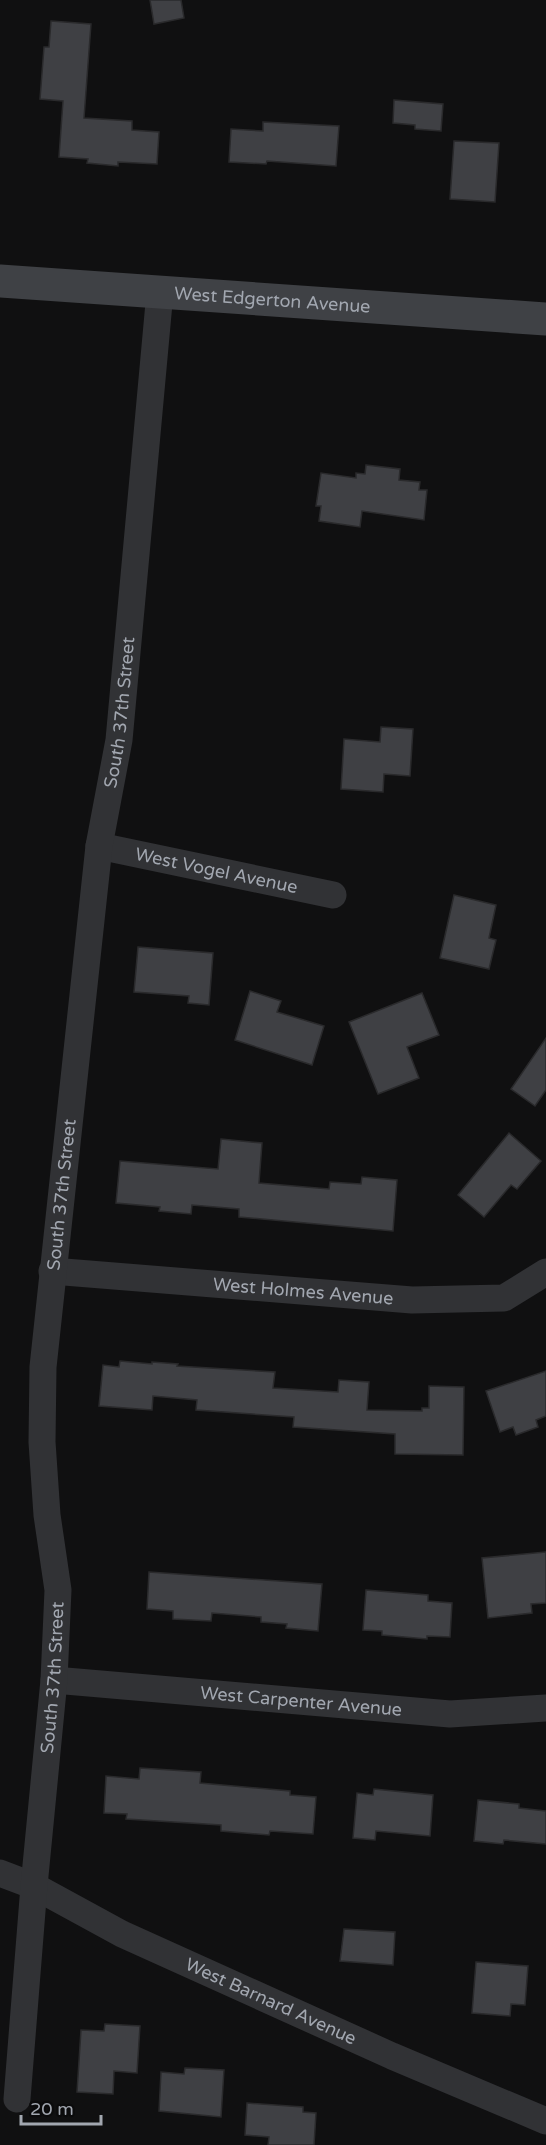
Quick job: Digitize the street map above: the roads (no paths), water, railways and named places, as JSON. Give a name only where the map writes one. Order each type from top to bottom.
[{"type":"street","name":"West Edgerton Avenue","points":[[0,281],[546,319]]},
{"type":"street","name":"South 37th Street","points":[[17,2099],[34,1886],[54,1680],[58,1590],[47,1515],[42,1442],[43,1367],[99,846],[119,740],[160,292]]},
{"type":"street","name":"West Vogel Avenue","points":[[99,846],[333,895]]},
{"type":"street","name":"West Holmes Avenue","points":[[52,1271],[412,1300],[504,1298],[546,1272]]},
{"type":"street","name":"West Carpenter Avenue","points":[[54,1680],[450,1714],[546,1708]]},
{"type":"street","name":"West Barnard Avenue","points":[[0,1873],[34,1886],[122,1934],[392,2056],[546,2121]]}]
